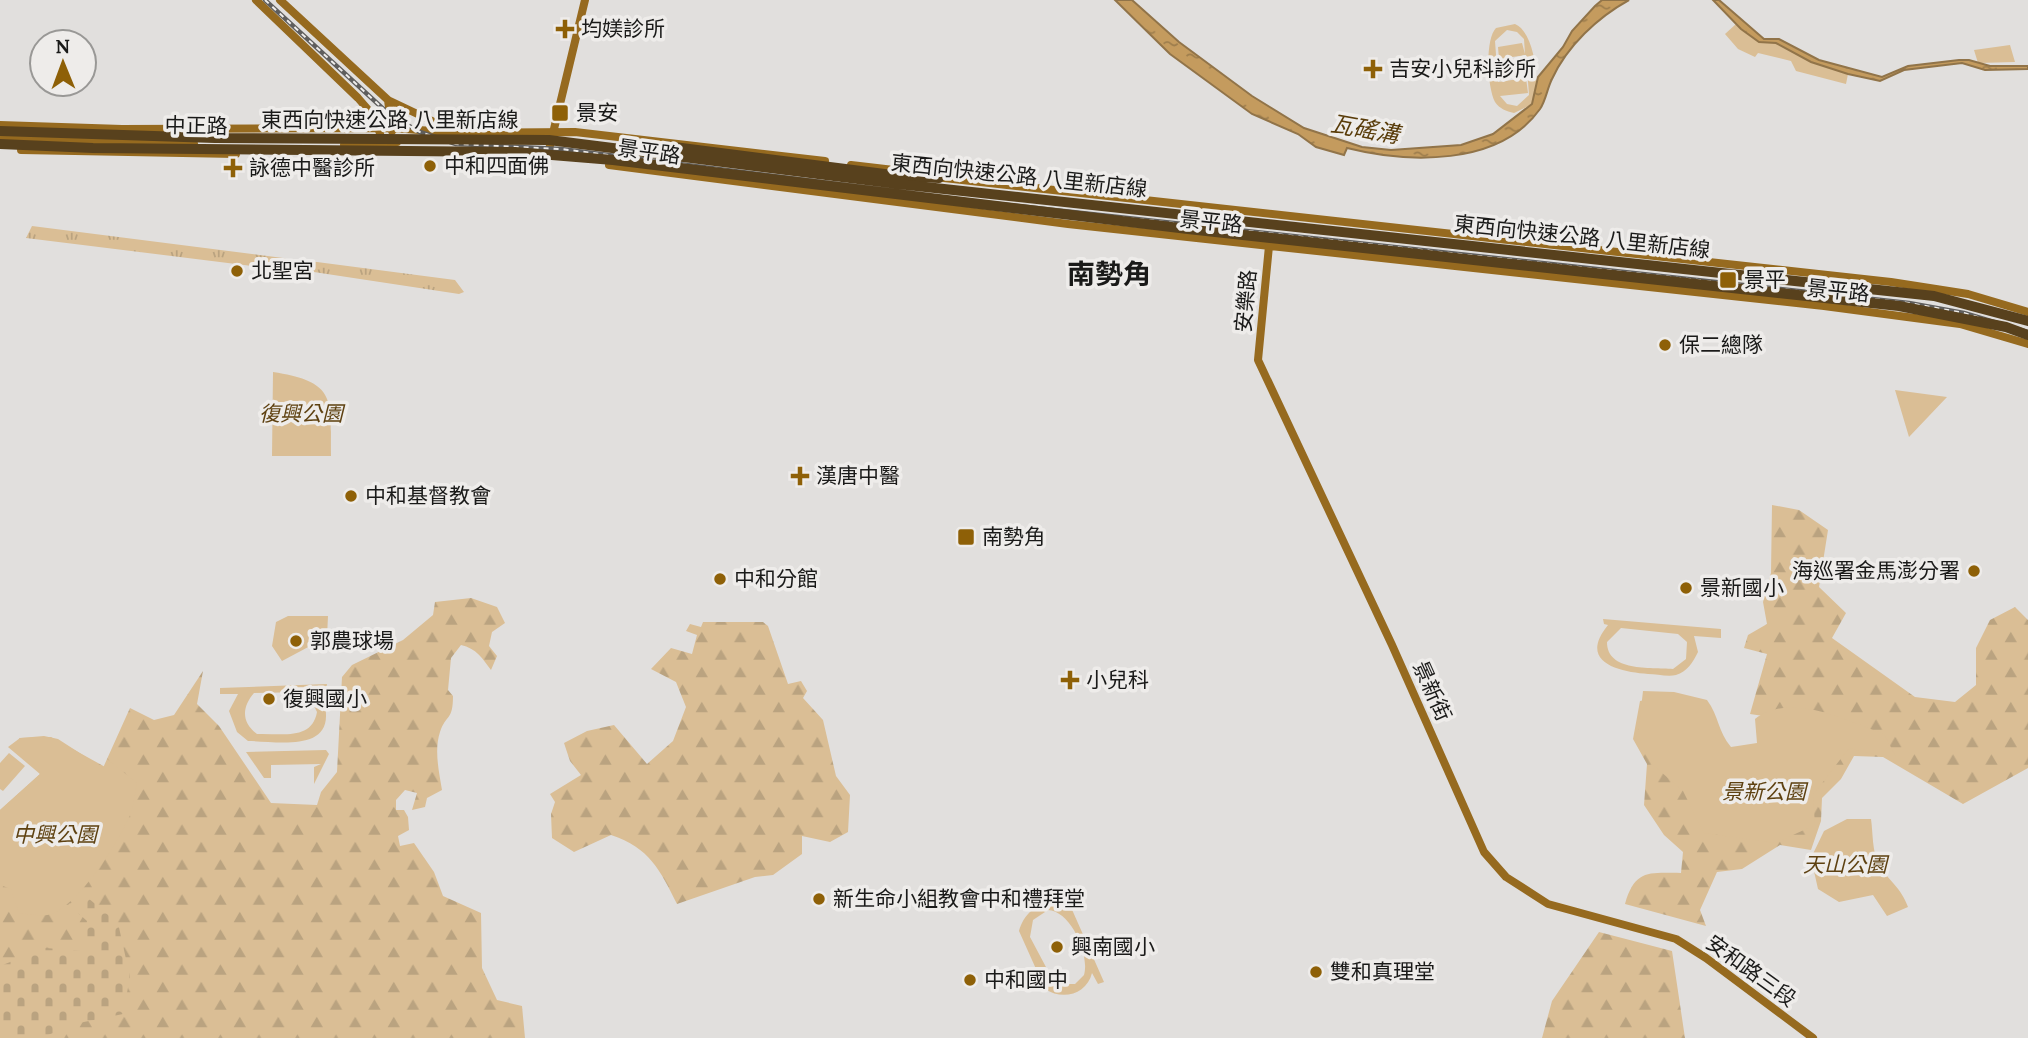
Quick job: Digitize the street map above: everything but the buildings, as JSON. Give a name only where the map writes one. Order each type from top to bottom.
[{"type":"highway","name":"東西向快速公路 八里新店線","points":[[0,131],[201,138],[550,136],[898,184],[1934,296],[2028,321]]},
{"type":"highway","points":[[550,136],[575,136],[900,176],[939,178]]},
{"type":"highway","name":"東西向快速公路 八里新店線","points":[[0,147],[515,152],[614,160],[1162,226],[1899,306],[1996,324],[2028,335]]},
{"type":"main road","points":[[256,0],[358,98],[388,144]]},
{"type":"main road","points":[[280,0],[388,100],[459,133]]},
{"type":"main road","points":[[547,158],[550,136],[585,0]]},
{"type":"main road","points":[[388,100],[392,128],[388,144],[389,155]]},
{"type":"main road","name":"中正路","points":[[0,125],[122,129],[379,129]]},
{"type":"main road","name":"景平路","points":[[379,129],[663,140],[962,181],[1880,280],[1968,294],[2028,312]]},
{"type":"main road","name":"中正路","points":[[0,137],[230,145],[388,144],[433,131]]},
{"type":"main road","name":"景平路","points":[[550,136],[573,145],[917,192],[962,181]]},
{"type":"main road","name":"中正路","points":[[388,144],[426,155]]},
{"type":"main road","name":"中正路","points":[[0,147],[172,155],[389,155]]},
{"type":"main road","name":"景平路","points":[[389,155],[547,158],[1142,232],[1925,318],[1960,324],[2028,344]]},
{"type":"main road","points":[[1090,194],[1142,232]]},
{"type":"main road","name":"安樂路","points":[[1258,360],[1269,246]]},
{"type":"main road","name":"景新街","points":[[1258,360],[1392,645],[1484,852],[1506,877],[1548,904],[1665,936]]},
{"type":"main road","name":"安和路三段","points":[[1665,936],[1706,958],[1813,1038]]},
{"type":"green space","points":[[1515,24],[1522,29],[1535,61],[1536,86],[1531,105],[1514,113],[1495,102],[1490,86],[1490,42],[1496,28]],"holes":[[[1507,30],[1517,32],[1524,39],[1525,54],[1522,43],[1498,47],[1499,59],[1526,55],[1529,95],[1517,106],[1507,104],[1500,96],[1528,93],[1526,78],[1498,82],[1495,41]]]},
{"type":"green space","points":[[1736,24],[1754,37],[1786,47],[1848,74],[1846,84],[1796,71],[1791,61],[1758,53],[1755,57],[1738,49],[1725,34]]},
{"type":"green space","points":[[2010,45],[2015,62],[1978,63],[1974,50]]},
{"type":"green space","points":[[32,226],[283,258],[286,259],[285,270],[26,238]]},
{"type":"green space","points":[[294,259],[455,280],[464,292],[459,294],[294,269]]},
{"type":"green space","name":"復興公園","points":[[273,372],[294,376],[320,388],[330,408],[331,456],[272,456]]},
{"type":"green space","points":[[1895,390],[1947,397],[1909,437]]},
{"type":"green space","points":[[1772,505],[1799,510],[1828,530],[1819,587],[1846,613],[1832,638],[1915,697],[1955,702],[1976,685],[1976,648],[1990,620],[2015,607],[2028,620],[2028,768],[1963,804],[1883,757],[1854,756],[1841,779],[1822,798],[1821,821],[1811,850],[1780,845],[1742,869],[1717,872],[1700,910],[1706,926],[1625,904],[1633,884],[1645,875],[1681,873],[1683,852],[1664,835],[1644,805],[1647,764],[1633,739],[1640,701],[1666,696],[1737,774],[1783,719],[1750,714],[1767,654],[1744,648],[1748,635],[1767,624],[1763,602],[1771,573]]},
{"type":"green space","points":[[471,598],[497,607],[505,623],[492,632],[489,646],[497,656],[491,670],[479,654],[466,646],[461,645],[451,658],[448,690],[453,696],[452,710],[440,732],[437,746],[442,790],[427,798],[425,807],[412,810],[417,793],[405,790],[396,800],[396,810],[404,810],[408,817],[409,830],[398,836],[400,846],[414,843],[434,872],[443,896],[481,913],[482,968],[497,1000],[522,1006],[525,1038],[0,1038],[0,810],[40,774],[19,738],[51,737],[107,768],[107,759],[130,708],[154,720],[174,715],[203,671],[197,704],[219,726],[271,803],[317,805],[321,792],[337,772],[342,677],[352,665],[403,640],[433,615],[435,602]]},
{"type":"green space","name":"郭農球場","points":[[288,616],[328,616],[327,637],[282,661],[272,646],[276,622]]},
{"type":"green space","points":[[1603,619],[1721,629],[1721,638],[1694,636],[1698,652],[1680,674],[1669,676],[1637,673],[1615,668],[1600,657],[1597,648],[1608,625],[1604,624]],"holes":[[[1621,628],[1678,634],[1687,642],[1686,659],[1673,669],[1622,663],[1614,659],[1607,642]]]},
{"type":"green space","points":[[703,622],[763,622],[768,626],[788,684],[801,681],[807,691],[803,698],[823,720],[836,776],[850,795],[848,832],[830,842],[802,836],[802,854],[773,875],[755,877],[677,904],[652,862],[624,840],[611,835],[574,852],[552,838],[551,814],[555,802],[550,794],[581,775],[570,761],[564,743],[587,731],[614,725],[647,764],[673,741],[686,707],[676,682],[651,669],[671,648],[692,654],[697,635],[686,631],[690,624],[701,627]]},
{"type":"green space","points":[[327,684],[326,689],[317,689],[325,708],[324,727],[318,735],[297,742],[248,741],[237,732],[229,711],[238,694],[220,694],[220,688]],"holes":[[[307,692],[317,712],[309,728],[294,734],[257,734],[248,724],[245,709],[254,693]]]},
{"type":"green space","name":"景新公園","points":[[1643,691],[1674,692],[1707,700],[1723,736],[1731,747],[1757,743],[1755,719],[1769,711],[1802,708],[1836,716],[1884,734],[1896,757],[1883,757],[1849,748],[1813,795],[1815,825],[1775,843],[1704,833],[1683,791],[1653,765],[1638,735]]},
{"type":"green space","name":"中興公園","points":[[44,736],[58,739],[103,768],[107,759],[137,783],[130,815],[117,841],[86,885],[63,907],[52,914],[40,915],[19,913],[11,889],[0,885],[0,810],[40,774],[8,747],[20,738]]},
{"type":"green space","points":[[326,750],[329,754],[314,784],[314,767],[321,764],[271,765],[271,778],[264,778],[246,752]]},
{"type":"green space","points":[[9,753],[25,766],[3,791],[0,789],[0,763]]},
{"type":"green space","name":"天山公園","points":[[1847,819],[1871,819],[1877,859],[1908,907],[1887,916],[1873,895],[1839,902],[1818,889],[1811,858],[1824,831]]},
{"type":"green space","points":[[1066,896],[1104,982],[1098,984],[1092,973],[1085,986],[1066,995],[1045,989],[1019,931],[1026,917],[1036,907],[1050,902],[1066,906],[1062,899]],"holes":[[[1048,910],[1056,912],[1077,935],[1084,957],[1084,975],[1075,984],[1055,984],[1030,937],[1033,920]]]},
{"type":"green space","points":[[88,898],[118,923],[130,977],[123,1014],[79,1023],[40,1038],[0,1038],[0,966],[46,948],[81,951],[87,921],[68,904]]},
{"type":"green space","points":[[1599,932],[1672,951],[1685,1038],[1542,1038],[1552,1001]]},
{"type":"water","points":[[1115,0],[1132,0],[1179,42],[1252,96],[1304,128],[1362,147],[1391,150],[1461,145],[1493,134],[1532,104],[1538,77],[1563,47],[1572,31],[1595,6],[1602,0],[1629,0],[1606,15],[1575,44],[1558,67],[1540,109],[1522,128],[1501,142],[1477,151],[1424,158],[1347,148],[1344,155],[1316,147],[1298,134],[1252,114],[1170,54]]},
{"type":"water","points":[[1713,0],[1719,0],[1764,39],[1779,39],[1819,60],[1882,77],[1908,66],[1959,60],[1990,66],[2028,66],[2028,69],[1985,70],[1962,63],[1904,70],[1880,81],[1848,74],[1811,62],[1776,43],[1759,42],[1741,29]]},
{"type":"railway","points":[[265,0],[391,116],[420,132],[456,144],[561,149],[972,201],[1909,303],[1964,313],[2028,332]]},
{"type":"place","name":"均媄診所","points":[[565,29]]},
{"type":"place","name":"吉安小兒科診所","points":[[1373,69]]},
{"type":"place","name":"景安","points":[[560,113]]},
{"type":"place","name":"中和四面佛","points":[[430,166]]},
{"type":"place","name":"詠德中醫診所","points":[[233,168]]},
{"type":"place","name":"北聖宮","points":[[237,271]]},
{"type":"place","name":"景平","points":[[1728,280]]},
{"type":"place","name":"保二總隊","points":[[1665,345]]},
{"type":"place","name":"漢唐中醫","points":[[800,476]]},
{"type":"place","name":"中和基督教會","points":[[351,496]]},
{"type":"place","name":"南勢角","points":[[966,537]]},
{"type":"place","name":"海巡署金馬澎分署","points":[[1974,571]]},
{"type":"place","name":"中和分館","points":[[720,579]]},
{"type":"place","name":"景新國小","points":[[1686,588]]},
{"type":"place","name":"郭農球場","points":[[296,641]]},
{"type":"place","name":"小兒科","points":[[1070,680]]},
{"type":"place","name":"復興國小","points":[[269,699]]},
{"type":"place","name":"新生命小組教會中和禮拜堂","points":[[819,899]]},
{"type":"place","name":"興南國小","points":[[1057,947]]},
{"type":"place","name":"雙和真理堂","points":[[1316,972]]},
{"type":"place","name":"中和國中","points":[[970,980]]},
{"type":"district","name":"南勢角","points":[[1109,274]]},
{"type":"water label","name":"瓦磘溝","points":[[1365,129]]}]
